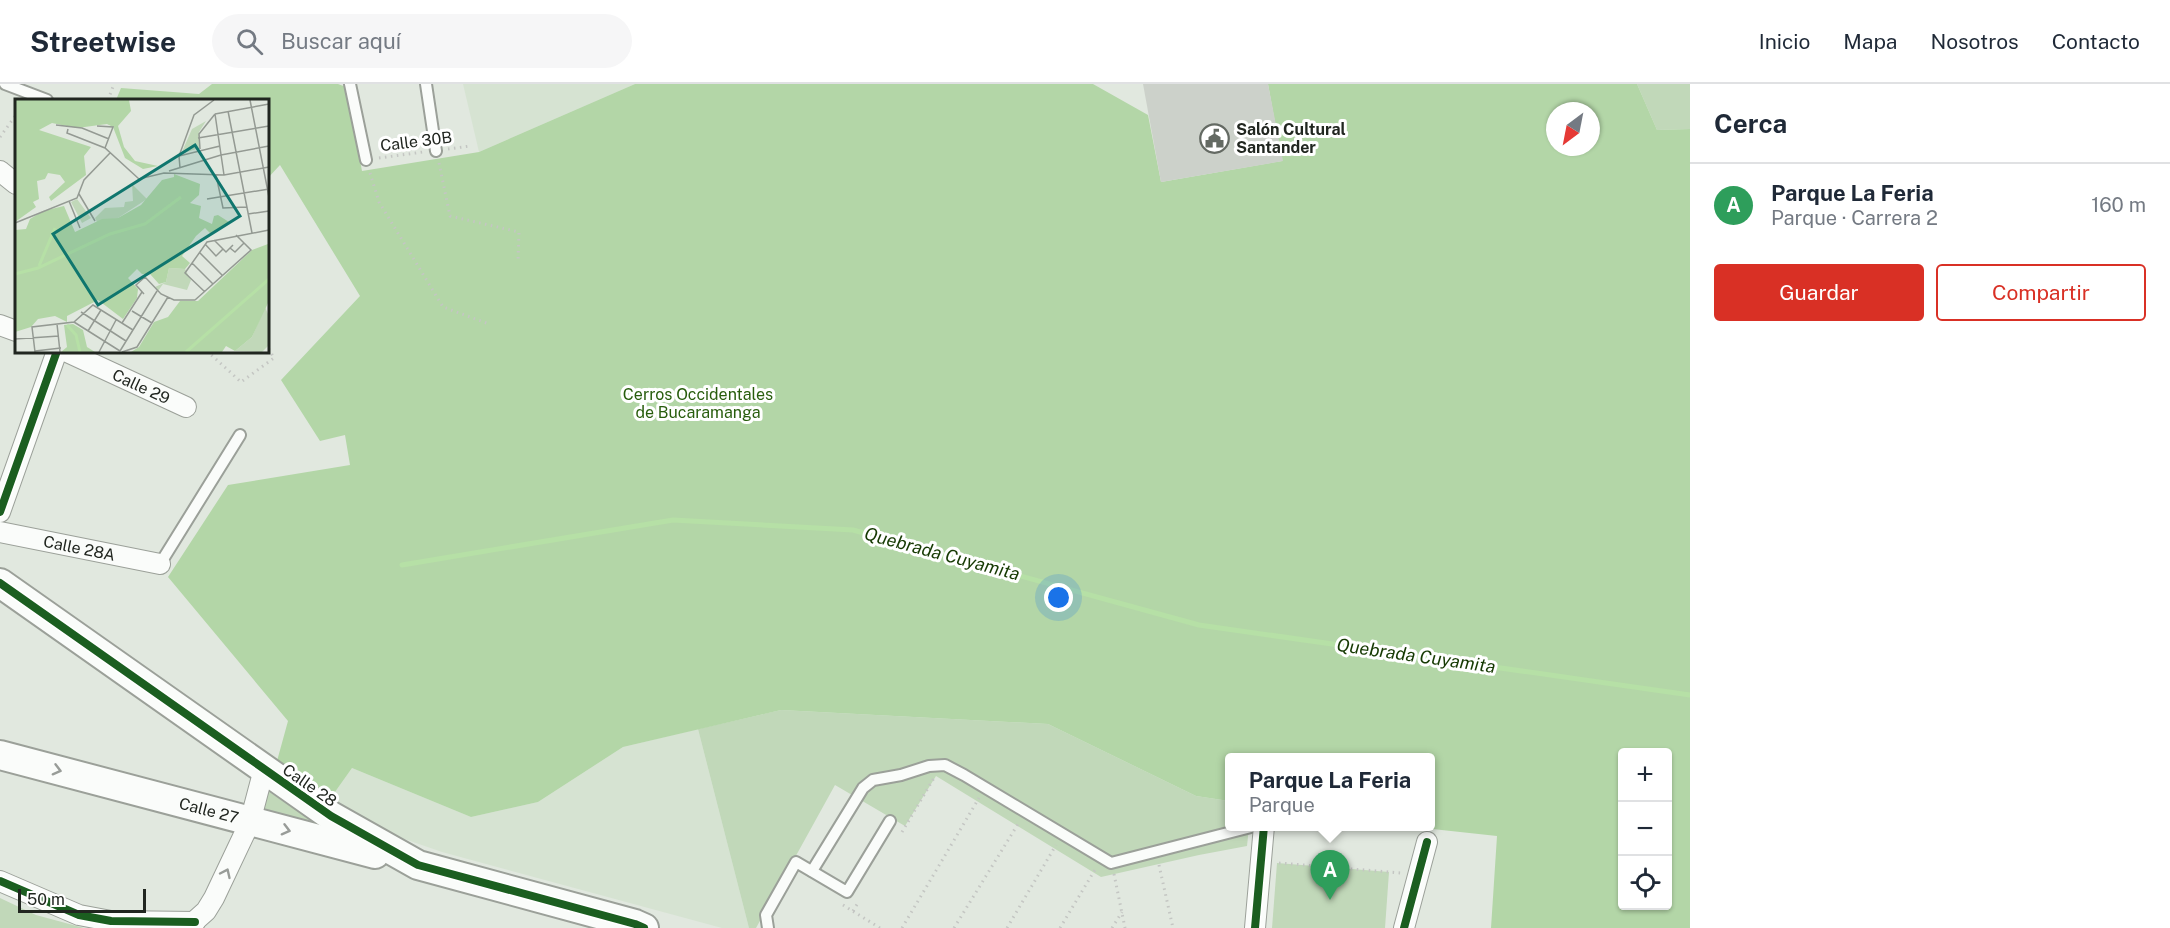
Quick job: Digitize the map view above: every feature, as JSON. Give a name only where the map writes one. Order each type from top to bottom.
[{"type":"street","points":[[0,171],[15,183]]},
{"type":"street","points":[[0,325],[15,331]]},
{"type":"street","points":[[0,512],[57,352]]},
{"type":"street","name":"Calle 29","points":[[67,352],[186,407]]},
{"type":"street","name":"Calle 28A","points":[[0,532],[160,564]]},
{"type":"street","name":"Calle 28","points":[[2,592],[339,821],[418,865],[644,928]]},
{"type":"street","name":"Calle 27","points":[[0,754],[418,865]]},
{"type":"street","points":[[0,881],[79,915],[111,921],[191,925],[206,911],[214,898],[250,821],[264,769]]},
{"type":"street","points":[[1256,928],[1264,831]]},
{"type":"street","points":[[1404,928],[1426,842]]},
{"type":"lane","points":[[5,84],[44,99]]},
{"type":"lane","points":[[350,84],[366,160]]},
{"type":"lane","points":[[426,84],[436,151]]},
{"type":"lane","points":[[160,564],[240,435]]},
{"type":"lane","points":[[812,871],[863,788],[873,780],[901,776],[929,766],[945,765],[1107,860],[1156,852],[1236,831]]},
{"type":"lane","points":[[768,928],[766,915],[796,862],[848,892],[890,821]]},
{"type":"path","points":[[108,99],[114,84]]},
{"type":"path","points":[[0,137],[15,116]]},
{"type":"path","points":[[436,151],[450,216],[519,232],[518,261]]},
{"type":"path","points":[[366,160],[379,202],[443,307],[489,324]]},
{"type":"path","points":[[208,352],[241,382],[274,358],[268,348]]},
{"type":"path","points":[[902,928],[985,788]]},
{"type":"path","points":[[954,928],[1025,812]]},
{"type":"path","points":[[1007,928],[1063,834]]},
{"type":"path","points":[[1156,852],[1173,928]]},
{"type":"path","points":[[1107,860],[1125,928]]},
{"type":"path","points":[[1060,928],[1107,860]]},
{"type":"path","points":[[1261,862],[1418,874]]},
{"type":"path","points":[[1112,928],[1122,912]]},
{"type":"shaded area","points":[[463,84],[635,84],[479,152]]},
{"type":"shaded area","points":[[698,729],[749,928],[722,928],[442,852],[390,834],[330,799],[352,768],[471,817],[538,802],[623,747]]},
{"type":"green space","name":"Cerros Occidentales de Bucaramanga","points":[[212,84],[338,84],[346,87],[362,171],[479,152],[635,84],[1093,84],[1148,115],[1161,182],[1282,161],[1268,84],[1637,84],[1657,130],[1690,129],[1690,928],[1491,928],[1497,836],[1435,829],[1435,753],[1225,753],[1225,800],[1196,796],[1048,724],[781,710],[623,747],[538,802],[471,817],[352,768],[330,799],[277,761],[288,721],[168,577],[228,485],[350,465],[345,435],[320,441],[281,380],[360,296],[280,165],[268,178],[268,99],[116,99],[121,88],[199,94]]},
{"type":"green space","points":[[1637,84],[1690,84],[1690,129],[1657,130]]},
{"type":"green space","points":[[781,710],[1048,724],[1196,796],[1225,800],[1225,831],[1249,831],[1247,846],[1101,877],[936,776],[905,826],[835,785],[756,928],[749,928],[698,729]]},
{"type":"green space","points":[[268,791],[318,825],[262,815]]},
{"type":"green space","points":[[1277,863],[1389,872],[1385,928],[1272,928]]},
{"type":"green space","points":[[0,898],[36,915],[84,928],[0,928]]},
{"type":"building","name":"Salón Cultural Santander","points":[[1143,84],[1268,84],[1283,161],[1161,182]]},
{"type":"waterway","name":"Quebrada Cuyamita","points":[[402,565],[673,520],[853,530],[1199,625],[1690,695]]},
{"type":"cycle path","points":[[0,512],[57,352]]},
{"type":"cycle path","points":[[0,583],[331,816],[418,865],[644,928]]},
{"type":"cycle path","points":[[1255,928],[1264,831]]},
{"type":"cycle path","points":[[1404,928],[1427,842]]},
{"type":"cycle path","points":[[0,881],[79,915],[111,921],[195,922]]},
{"type":"place","name":"Salón Cultural Santander","points":[[1215,138]]},
{"type":"place","name":"Parque La Feria","points":[[1330,900]]}]
